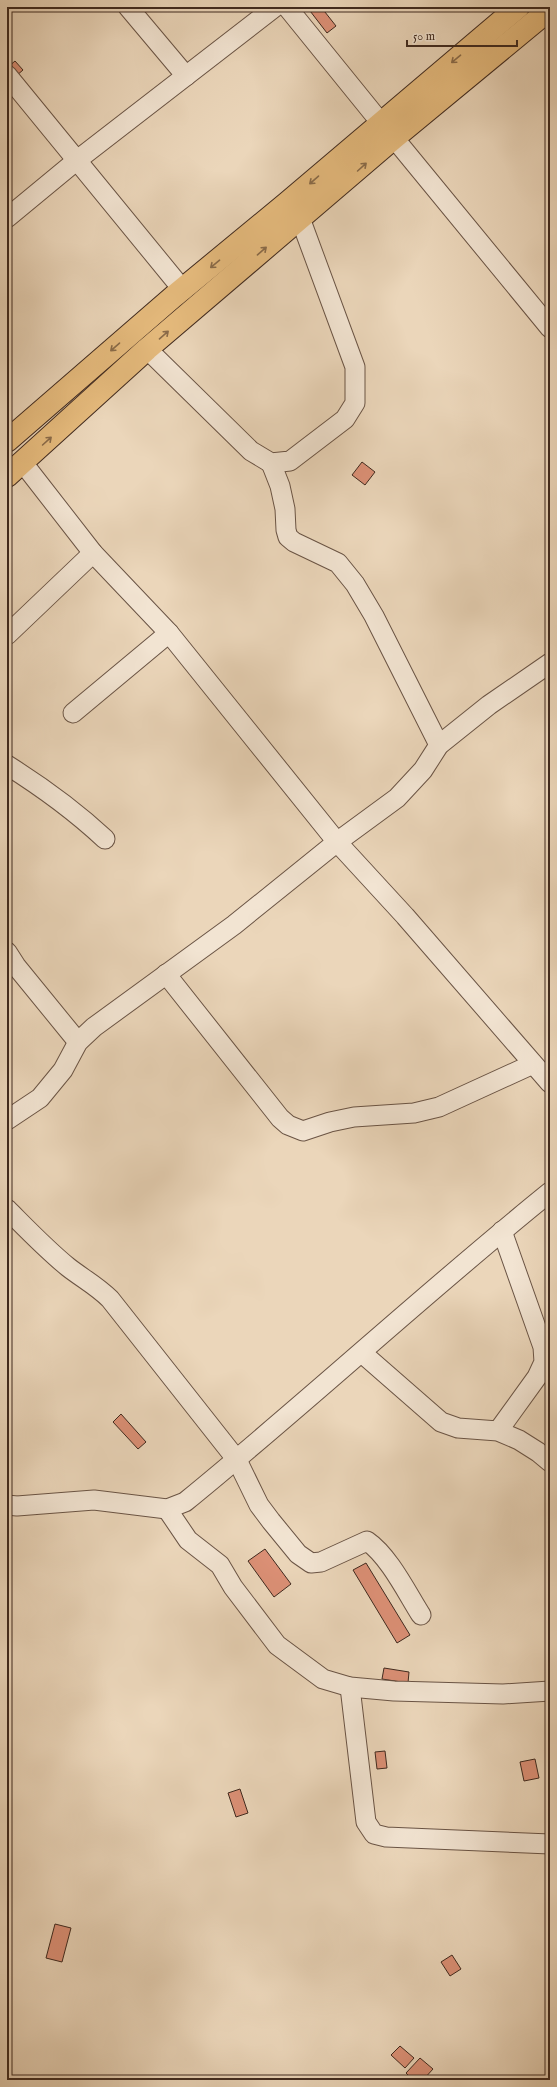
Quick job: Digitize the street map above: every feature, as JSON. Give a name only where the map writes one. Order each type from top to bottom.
[{"type":"main road","points":[[15,470],[147,349],[300,218],[388,130],[518,7]]},
{"type":"main road","points":[[7,442],[173,297],[388,130],[550,9]]},
{"type":"main road","points":[[183,290],[197,307]]},
{"type":"street","points":[[128,7],[186,76]]},
{"type":"street","points":[[7,218],[76,161],[275,7]]},
{"type":"street","points":[[287,7],[550,328]]},
{"type":"street","points":[[7,75],[183,290]]},
{"type":"street","points":[[147,349],[251,451],[271,463],[290,461],[345,419],[355,403],[355,367],[300,218]]},
{"type":"street","points":[[271,463],[280,486],[285,510],[286,530],[288,537],[294,542],[338,562],[355,584],[374,616],[439,745]]},
{"type":"street","points":[[15,470],[169,633],[337,842],[405,916],[550,1083]]},
{"type":"street","points":[[7,635],[93,553]]},
{"type":"street","points":[[73,713],[169,633]]},
{"type":"street","points":[[7,1120],[40,1098],[63,1070],[78,1042],[94,1027],[234,925],[337,842],[397,798],[423,770],[439,745],[489,705],[550,663]]},
{"type":"street","points":[[7,765],[38,784],[68,807],[105,840]]},
{"type":"street","points":[[7,952],[16,966],[78,1042]]},
{"type":"street","points":[[166,974],[280,1118],[288,1125],[304,1131],[330,1122],[354,1117],[414,1113],[438,1107],[534,1064]]},
{"type":"street","points":[[7,1505],[17,1506],[94,1500],[167,1508],[186,1502],[238,1460],[362,1353],[427,1294],[550,1192]]},
{"type":"street","points":[[7,1209],[42,1246],[69,1268],[98,1287],[110,1299],[238,1460],[259,1505],[298,1554],[311,1563],[321,1562],[367,1541],[374,1546],[387,1563],[421,1615]]},
{"type":"street","points":[[498,1431],[537,1378],[544,1362],[543,1347],[502,1231]]},
{"type":"street","points":[[362,1353],[441,1422],[458,1428],[498,1431],[519,1440],[546,1456]]},
{"type":"street","points":[[167,1508],[188,1540],[220,1565],[233,1587],[277,1645],[323,1679],[350,1687],[394,1691],[503,1694],[550,1691]]},
{"type":"street","points":[[350,1687],[366,1822],[374,1834],[386,1837],[550,1844]]},
{"type":"building","points":[[307,7],[321,7],[336,26],[327,33]]},
{"type":"building","points":[[15,61],[23,70],[16,76],[8,67]]},
{"type":"building","points":[[362,462],[375,472],[365,485],[352,475]]},
{"type":"building","points":[[121,1414],[146,1442],[138,1449],[113,1422]]},
{"type":"building","points":[[265,1549],[291,1584],[274,1597],[248,1561]]},
{"type":"building","points":[[366,1563],[410,1635],[397,1643],[353,1570]]},
{"type":"building","points":[[384,1668],[409,1672],[408,1683],[382,1679]]},
{"type":"building","points":[[385,1751],[387,1768],[377,1769],[375,1752]]},
{"type":"building","points":[[535,1759],[539,1778],[524,1781],[520,1762]]},
{"type":"building","points":[[240,1789],[248,1813],[236,1817],[228,1793]]},
{"type":"building","points":[[55,1924],[71,1928],[62,1962],[46,1958]]},
{"type":"building","points":[[452,1955],[461,1969],[450,1976],[441,1962]]},
{"type":"building","points":[[400,2046],[414,2058],[405,2068],[391,2055]]},
{"type":"building","points":[[420,2058],[433,2069],[423,2080],[413,2080],[406,2073]]}]
